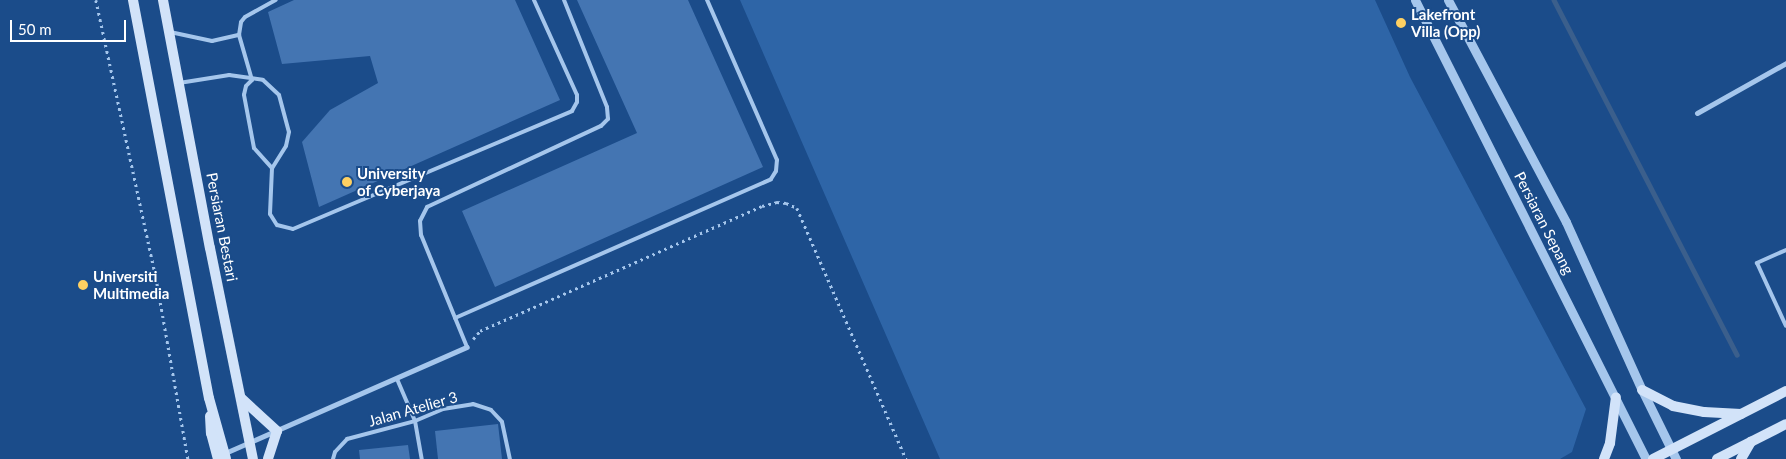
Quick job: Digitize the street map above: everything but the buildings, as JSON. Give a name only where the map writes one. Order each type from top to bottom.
[{"type":"main road","points":[[133,0],[209,398],[223,457]]},
{"type":"main road","name":"Persiaran Bestari","points":[[164,0],[253,459]]},
{"type":"main road","points":[[1642,390],[1673,406],[1704,412],[1742,414]]},
{"type":"main road","points":[[1653,459],[1674,454],[1742,414],[1786,392]]},
{"type":"main road","points":[[1604,459],[1610,442],[1616,397]]},
{"type":"main road","points":[[241,398],[278,431],[268,459]]},
{"type":"main road","points":[[1717,459],[1786,424]]},
{"type":"main road","points":[[1741,459],[1751,442]]},
{"type":"street","name":"Persiaran Sepang","points":[[1415,0],[1646,459]]},
{"type":"street","name":"Persiaran Sepang","points":[[1448,0],[1566,222],[1642,390],[1674,454]]},
{"type":"street","points":[[1697,114],[1786,63]]},
{"type":"street","points":[[223,457],[250,442],[398,379],[467,347]]},
{"type":"lane","points":[[252,80],[239,35],[241,22],[245,17],[276,0]]},
{"type":"lane","points":[[179,84],[229,76],[263,80],[279,95],[289,132],[286,146],[272,168],[270,214],[278,225],[293,229],[572,111],[577,102],[577,95],[534,0]]},
{"type":"lane","points":[[467,347],[420,235],[420,221],[427,207],[601,126],[608,119],[607,107],[564,0]]},
{"type":"lane","points":[[455,318],[771,179],[776,171],[777,160],[707,0]]},
{"type":"lane","points":[[170,32],[212,40],[239,35]]},
{"type":"lane","points":[[252,80],[246,86],[244,95],[254,148],[272,168]]},
{"type":"lane","points":[[1786,250],[1782,250],[1756,263],[1786,326]]},
{"type":"lane","points":[[398,379],[415,421],[422,459]]},
{"type":"lane","name":"Jalan Atelier 3","points":[[333,459],[335,452],[347,439],[415,421],[442,409],[474,404],[490,410],[502,422],[510,459]]},
{"type":"path","points":[[96,0],[156,277],[188,459]]},
{"type":"path","points":[[467,347],[480,332],[762,206],[777,202],[786,203],[796,208],[906,459]]},
{"type":"shaded area","points":[[740,0],[1375,0],[1410,77],[1586,409],[1572,452],[1560,459],[940,459]]},
{"type":"waterway","points":[[1554,0],[1737,355]]},
{"type":"place","name":"Lakefront Villa (Opp)","points":[[1401,23]]},
{"type":"place","name":"University of Cyberjaya","points":[[347,182]]},
{"type":"place","name":"Universiti Multimedia","points":[[83,285]]}]
